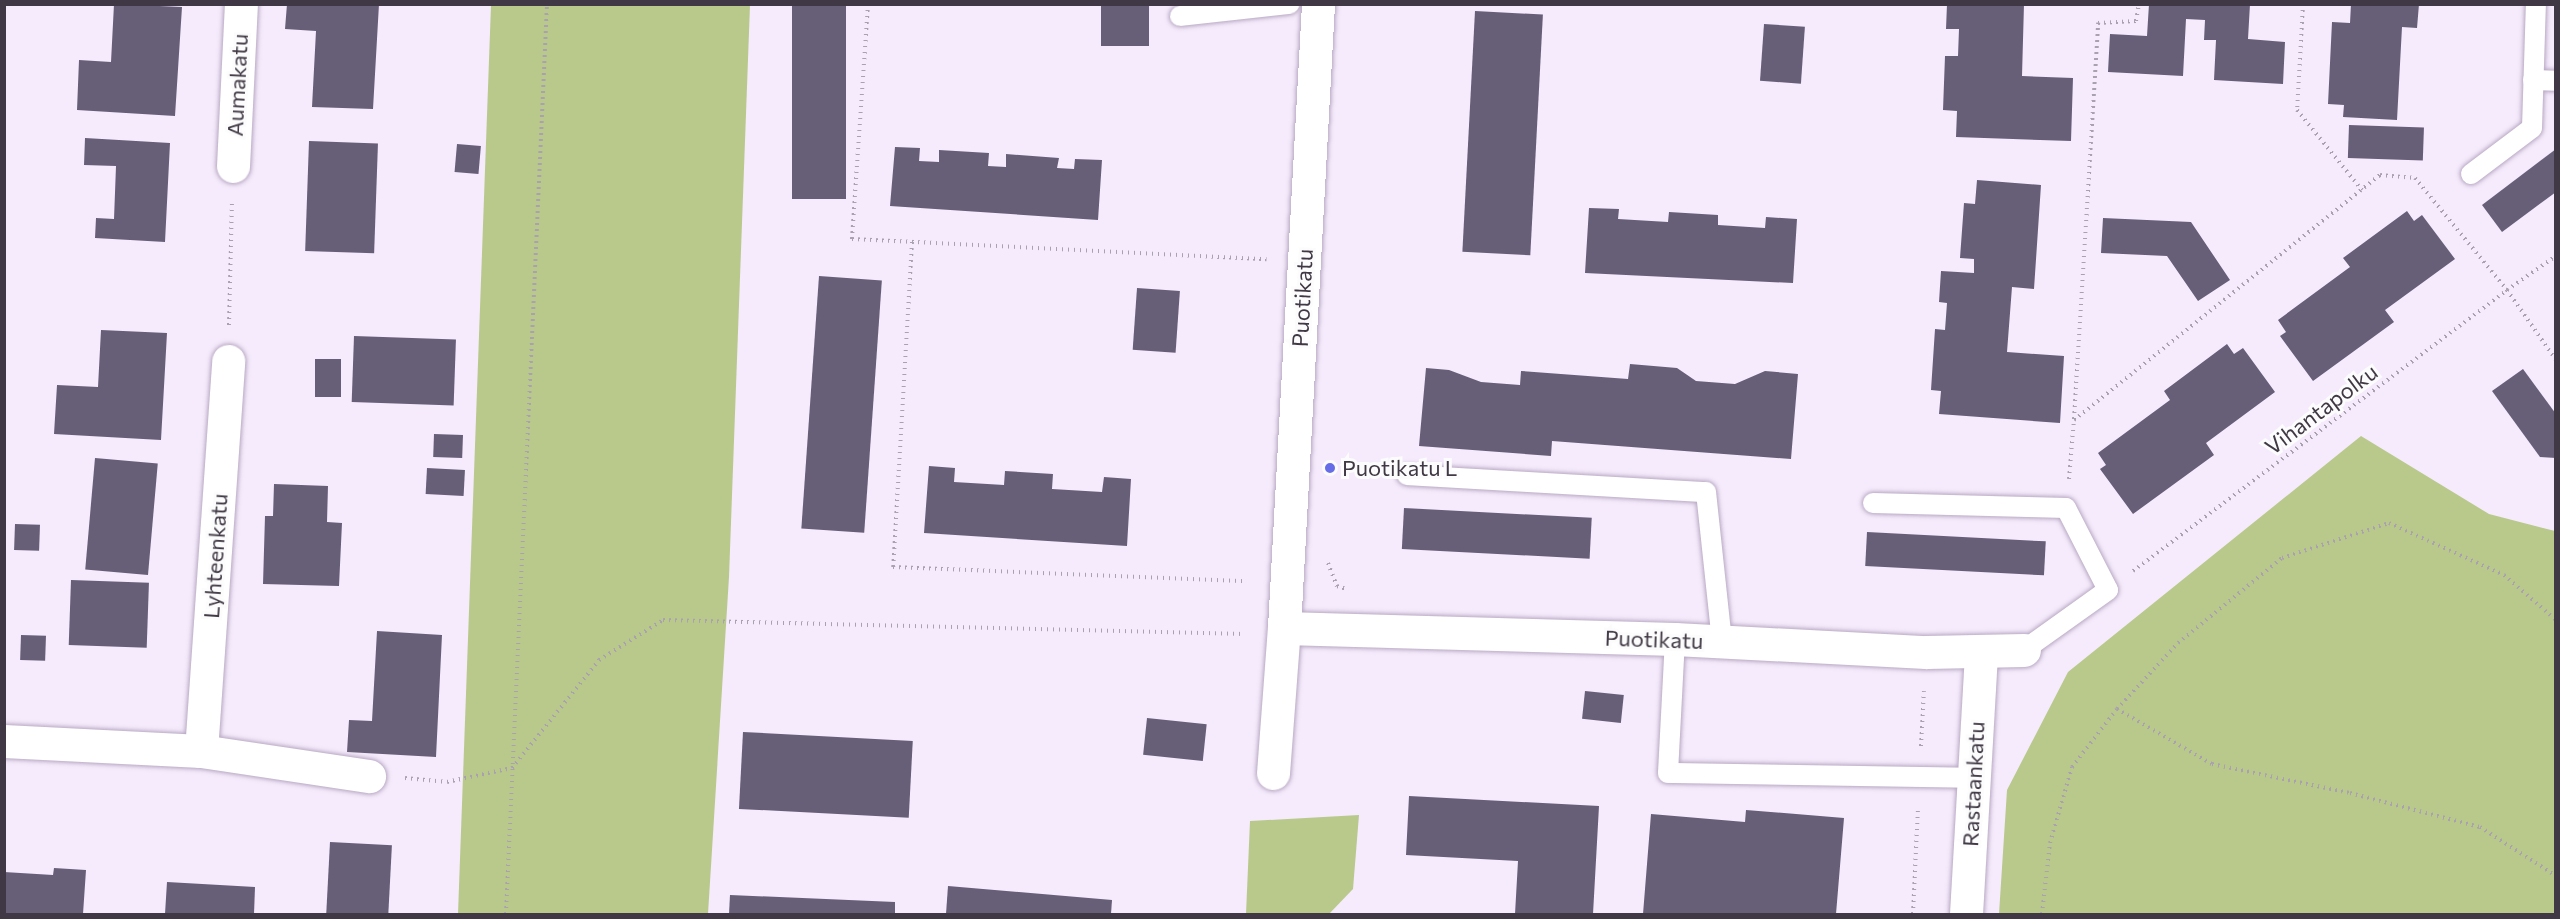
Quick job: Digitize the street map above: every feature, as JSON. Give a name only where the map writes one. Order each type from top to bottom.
[{"type":"street","name":"Aumakatu","points":[[233,166],[241,4]]},
{"type":"street","name":"Puotikatu","points":[[1273,773],[1284,628],[1318,4]]},
{"type":"street","name":"Lyhteenkatu","points":[[201,751],[228,361]]},
{"type":"street","name":"Puotikatu","points":[[1284,628],[1675,639],[1981,653],[2024,650]]},
{"type":"street","name":"Rastaankatu","points":[[1966,915],[1981,653]]},
{"type":"street","points":[[4,741],[201,751],[369,776]]},
{"type":"lane","points":[[1180,16],[1289,4]]},
{"type":"lane","points":[[2471,174],[2532,128],[2536,4]]},
{"type":"lane","points":[[2533,80],[2556,81]]},
{"type":"lane","points":[[1407,475],[1706,492],[1722,642]]},
{"type":"lane","points":[[1873,502],[2066,508],[2108,590],[2024,650]]},
{"type":"lane","points":[[1675,639],[1668,772],[1974,778]]},
{"type":"path","points":[[506,915],[547,4]]},
{"type":"path","points":[[868,4],[852,239],[1273,260]]},
{"type":"path","points":[[2066,508],[2074,420],[2098,23],[2136,21],[2139,4]]},
{"type":"path","points":[[2303,4],[2297,110],[2362,190]]},
{"type":"path","points":[[228,361],[233,166]]},
{"type":"path","points":[[2074,420],[2380,176],[2415,178],[2507,290],[2556,360]]},
{"type":"path","points":[[912,242],[893,567],[1258,582]]},
{"type":"path","name":"Vihantapolku","points":[[2108,590],[2507,290],[2556,256]]},
{"type":"path","points":[[2042,915],[2050,843],[2072,767],[2117,709],[2178,643],[2282,558],[2389,523],[2504,575],[2556,620]]},
{"type":"path","points":[[369,776],[447,782],[512,768],[599,660],[663,620],[1234,635],[1284,628]]},
{"type":"path","points":[[2117,709],[2212,764],[2350,793],[2480,827],[2556,876]]},
{"type":"green space","points":[[491,5],[750,5],[729,577],[708,914],[458,914]]},
{"type":"green space","points":[[2361,436],[2489,514],[2555,531],[2555,914],[1999,914],[2007,790],[2068,672]]},
{"type":"green space","points":[[1359,815],[1353,889],[1329,914],[1246,914],[1250,821]]},
{"type":"building","points":[[114,4],[182,7],[175,116],[77,110],[79,60],[111,62]]},
{"type":"building","points":[[287,4],[379,4],[373,109],[312,107],[316,31],[285,29]]},
{"type":"building","points":[[792,4],[846,4],[846,199],[792,199]]},
{"type":"building","points":[[1101,4],[1149,4],[1149,46],[1101,46]]},
{"type":"building","points":[[1947,4],[2024,4],[2022,76],[2073,78],[2071,141],[1956,137],[1957,111],[1943,110],[1945,56],[1958,56],[1959,29],[1946,29]]},
{"type":"building","points":[[2149,4],[2250,4],[2248,39],[2285,42],[2283,84],[2214,80],[2216,40],[2204,40],[2205,20],[2186,19],[2183,76],[2108,72],[2110,34],[2147,36]]},
{"type":"building","points":[[2351,4],[2419,4],[2417,28],[2402,27],[2397,120],[2343,117],[2344,105],[2328,104],[2332,22],[2350,23]]},
{"type":"building","points":[[1475,11],[1543,15],[1530,255],[1462,252]]},
{"type":"building","points":[[1764,24],[1805,27],[1801,84],[1760,81]]},
{"type":"building","points":[[2349,125],[2424,128],[2423,161],[2348,158]]},
{"type":"building","points":[[85,138],[170,143],[165,242],[95,238],[96,218],[114,219],[116,166],[84,165]]},
{"type":"building","points":[[309,141],[378,143],[374,253],[305,251]]},
{"type":"building","points":[[457,144],[481,146],[478,174],[455,172]]},
{"type":"building","points":[[895,147],[920,148],[919,161],[939,162],[939,150],[989,153],[988,166],[1006,167],[1006,154],[1059,158],[1057,168],[1074,169],[1075,159],[1102,160],[1098,220],[890,206]]},
{"type":"building","points":[[2556,149],[2556,192],[2502,232],[2482,205]]},
{"type":"building","points":[[1977,180],[2041,185],[2034,289],[2012,287],[2007,352],[2064,356],[2060,423],[1939,414],[1941,391],[1931,390],[1935,329],[1945,330],[1947,303],[1939,302],[1941,271],[1974,273],[1974,259],[1960,258],[1964,203],[1975,204]]},
{"type":"building","points":[[1589,208],[1619,209],[1618,219],[1668,222],[1669,212],[1718,215],[1718,225],[1765,228],[1766,217],[1797,219],[1793,283],[1585,273]]},
{"type":"building","points":[[2407,211],[2414,221],[2422,215],[2455,259],[2385,310],[2394,322],[2313,381],[2280,336],[2286,332],[2278,320],[2350,267],[2343,258]]},
{"type":"building","points":[[2103,218],[2191,222],[2230,280],[2198,301],[2167,256],[2101,253]]},
{"type":"building","points":[[819,276],[882,280],[864,533],[801,528]]},
{"type":"building","points":[[1137,288],[1180,291],[1176,353],[1133,350]]},
{"type":"building","points":[[101,330],[167,333],[161,440],[54,434],[57,385],[98,387]]},
{"type":"building","points":[[354,336],[456,340],[454,406],[352,402]]},
{"type":"building","points":[[2227,344],[2234,354],[2243,348],[2275,392],[2206,443],[2214,455],[2133,514],[2100,469],[2106,465],[2098,453],[2170,400],[2164,391]]},
{"type":"building","points":[[315,359],[341,359],[341,397],[315,397]]},
{"type":"building","points":[[1630,364],[1677,368],[1696,381],[1735,384],[1765,371],[1798,374],[1791,459],[1552,441],[1551,456],[1419,446],[1426,368],[1449,370],[1481,382],[1520,385],[1521,371],[1628,379]]},
{"type":"building","points":[[2523,369],[2556,414],[2556,458],[2540,457],[2492,391]]},
{"type":"building","points":[[434,434],[463,435],[462,458],[433,457]]},
{"type":"building","points":[[95,458],[158,463],[148,575],[85,570]]},
{"type":"building","points":[[929,466],[955,468],[954,482],[1004,485],[1005,471],[1053,474],[1052,489],[1102,492],[1104,477],[1131,479],[1127,546],[924,533]]},
{"type":"building","points":[[427,468],[465,470],[464,496],[426,494]]},
{"type":"building","points":[[274,484],[328,486],[327,522],[342,523],[339,586],[263,584],[265,516],[273,516]]},
{"type":"building","points":[[1404,508],[1592,518],[1590,559],[1402,549]]},
{"type":"building","points":[[15,524],[40,525],[39,551],[14,550]]},
{"type":"building","points":[[1867,532],[2046,541],[2044,575],[1865,566]]},
{"type":"building","points":[[71,580],[149,583],[147,648],[69,645]]},
{"type":"building","points":[[377,631],[442,635],[436,757],[347,752],[349,720],[372,721]]},
{"type":"building","points":[[21,635],[46,636],[45,661],[20,660]]},
{"type":"building","points":[[1585,691],[1624,695],[1621,723],[1582,719]]},
{"type":"building","points":[[1147,718],[1207,724],[1203,761],[1143,755]]},
{"type":"building","points":[[743,732],[913,741],[909,818],[739,809]]},
{"type":"building","points":[[1409,796],[1599,806],[1593,914],[1515,914],[1518,861],[1406,855]]},
{"type":"building","points":[[1746,810],[1844,818],[1836,914],[1643,914],[1651,814],[1745,822]]},
{"type":"building","points":[[330,842],[392,845],[388,914],[326,914]]},
{"type":"building","points":[[54,868],[86,870],[83,914],[4,914],[4,872],[53,875]]},
{"type":"building","points":[[167,882],[255,887],[254,914],[165,914]]},
{"type":"building","points":[[948,886],[1112,900],[1111,914],[946,914]]},
{"type":"building","points":[[730,895],[895,902],[895,914],[729,914]]},
{"type":"place","name":"Puotikatu L","points":[[1330,468]]}]
